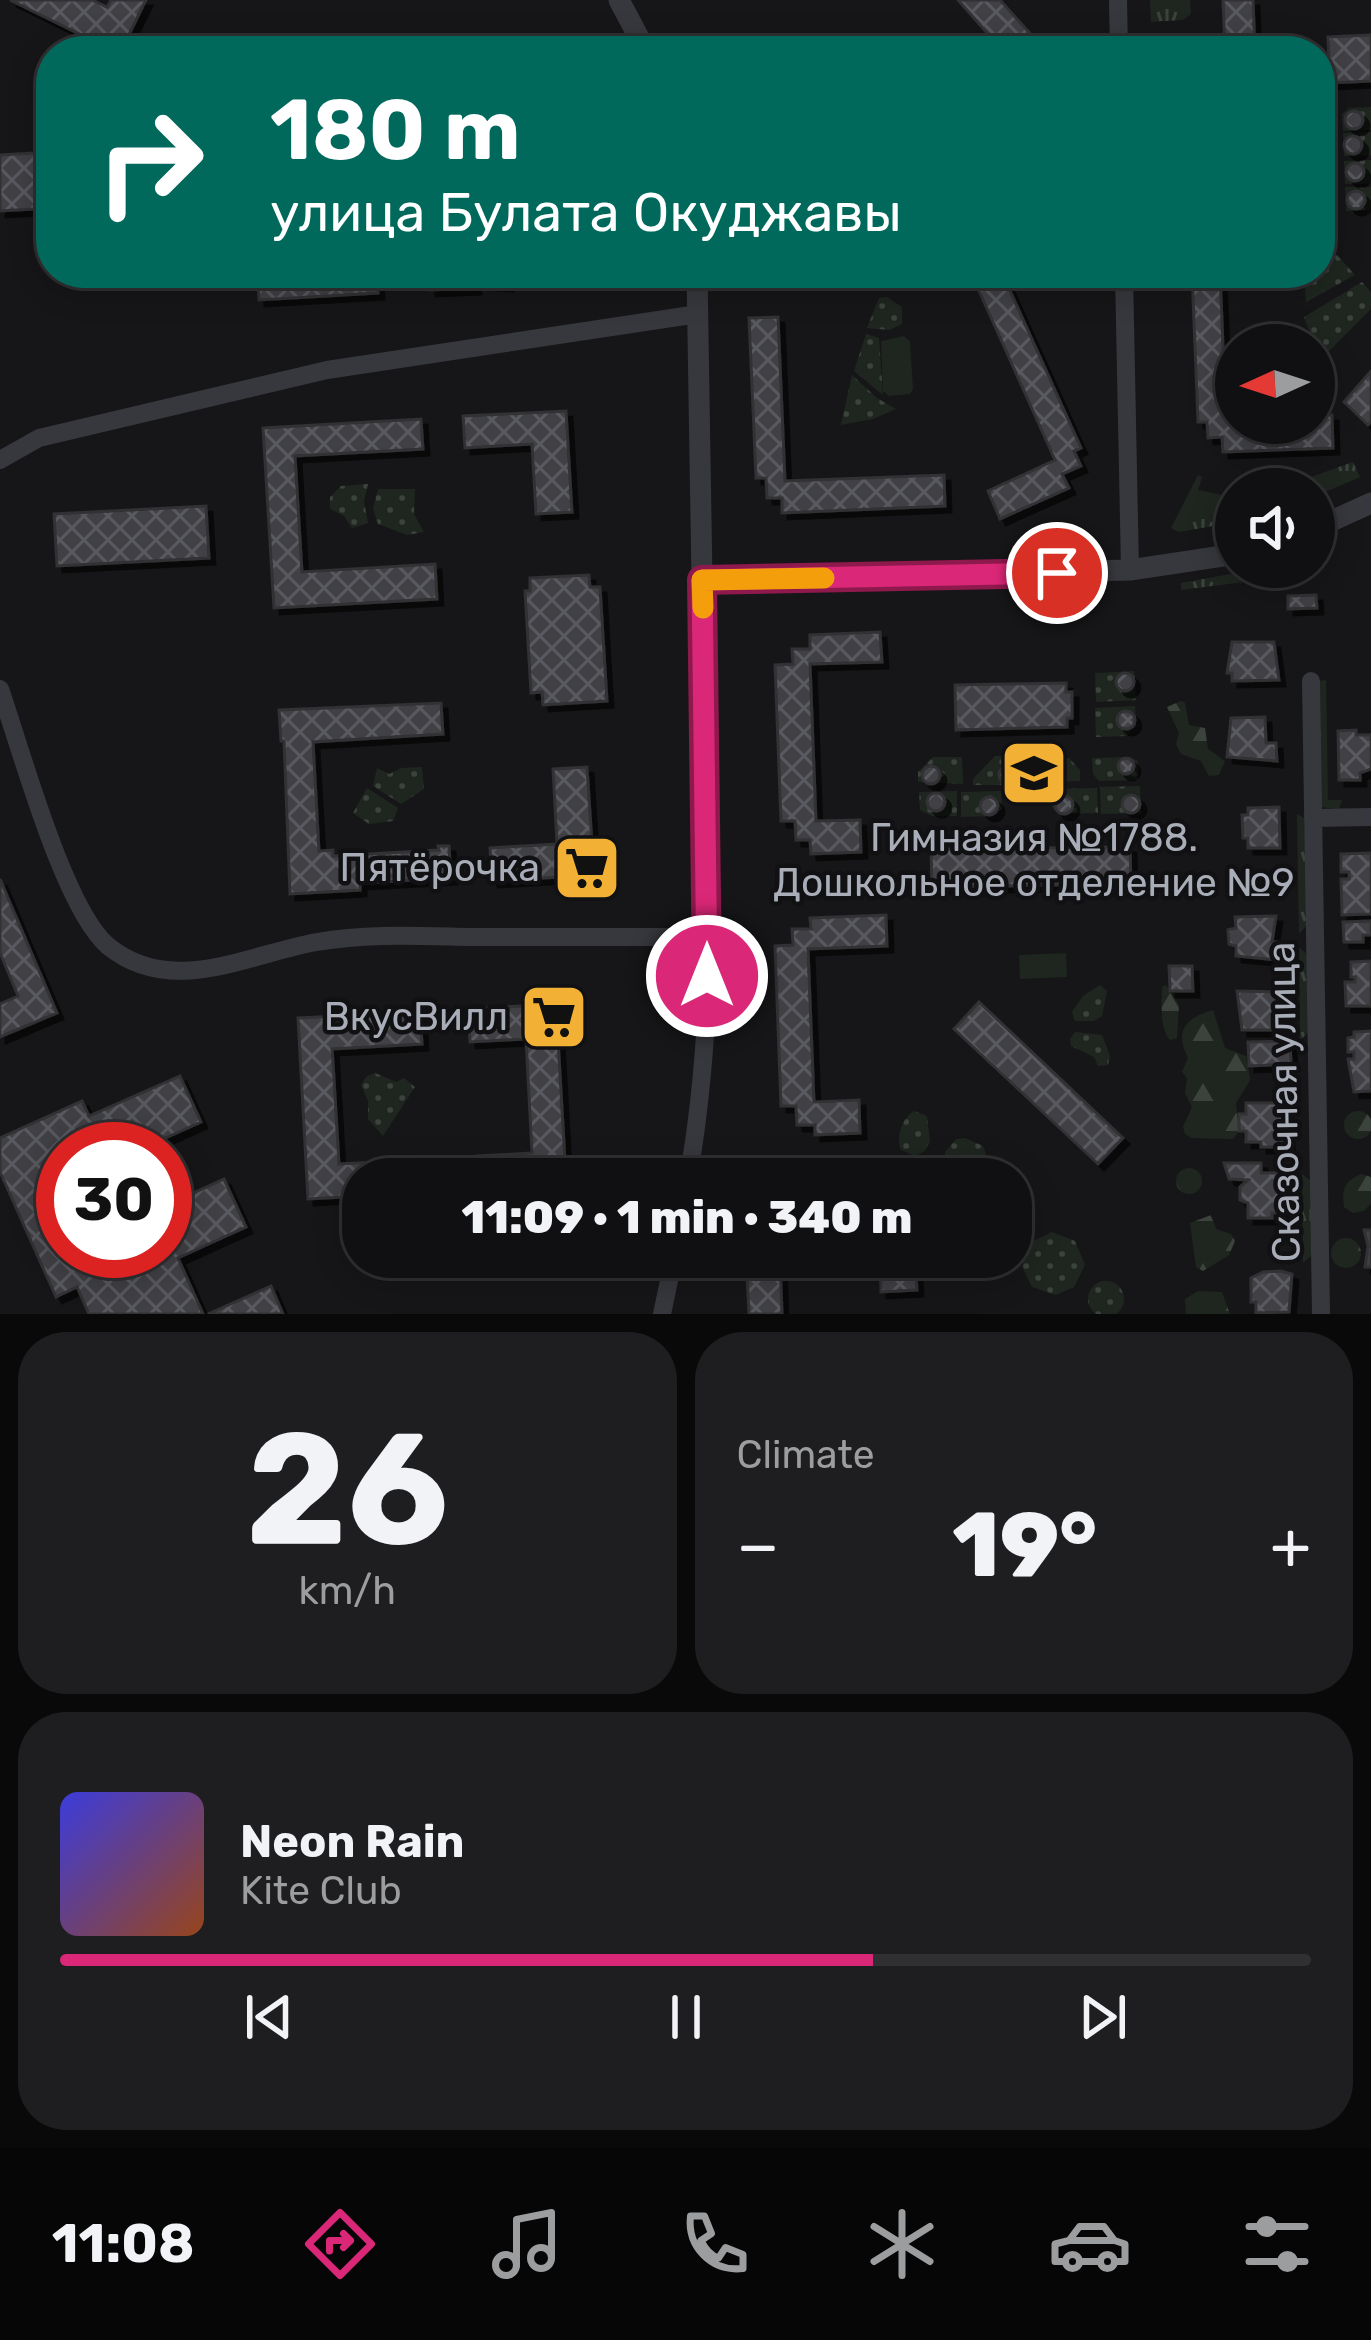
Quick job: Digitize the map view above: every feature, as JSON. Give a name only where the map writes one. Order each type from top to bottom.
[{"type":"street","points":[[619,0],[638,36]]},
{"type":"street","points":[[1118,0],[1119,36]]},
{"type":"street","points":[[691,1158],[702,1068],[708,937],[697,288]]},
{"type":"street","points":[[1124,288],[1130,570]]},
{"type":"street","points":[[0,460],[38,438],[301,376],[698,314]]},
{"type":"street","points":[[1335,519],[1371,503]]},
{"type":"street","points":[[702,580],[1130,570],[1215,557]]},
{"type":"street","name":"Сказочная улица","points":[[1311,681],[1321,1314]]},
{"type":"street","points":[[0,688],[74,900],[99,937],[131,961],[180,972],[201,971],[304,944],[363,936],[708,937]]},
{"type":"street","points":[[1313,818],[1371,817]]},
{"type":"street","points":[[662,1314],[670,1278]]},
{"type":"green space","points":[[1150,0],[1190,0],[1191,14],[1183,20],[1151,22]]},
{"type":"green space","points":[[1371,107],[1371,130],[1343,131],[1342,114],[1349,108]]},
{"type":"green space","points":[[1371,132],[1371,155],[1344,156],[1343,133]]},
{"type":"green space","points":[[1371,160],[1371,183],[1345,184],[1344,161]]},
{"type":"green space","points":[[1345,187],[1371,187],[1371,210],[1346,211]]},
{"type":"green space","points":[[1335,254],[1355,275],[1335,286]]},
{"type":"green space","points":[[1362,282],[1371,292],[1371,309],[1335,345],[1335,324],[1307,324],[1304,317]]},
{"type":"green space","points":[[1305,288],[1331,288],[1306,302]]},
{"type":"green space","points":[[887,297],[902,307],[902,324],[890,330],[867,328],[879,298]]},
{"type":"green space","points":[[866,334],[879,338],[883,395],[854,371]]},
{"type":"green space","points":[[904,336],[910,341],[913,389],[910,394],[889,396],[883,391],[881,341]]},
{"type":"green space","points":[[852,375],[877,398],[896,409],[841,425]]},
{"type":"green space","points":[[1353,462],[1360,477],[1335,488],[1335,468]]},
{"type":"green space","points":[[1198,475],[1202,477],[1198,490],[1215,494],[1215,526],[1179,532],[1171,528]]},
{"type":"green space","points":[[368,484],[364,501],[368,523],[352,528],[344,516],[330,509],[330,497],[341,486]]},
{"type":"green space","points":[[378,489],[415,489],[414,514],[424,532],[407,535],[378,524],[373,509]]},
{"type":"green space","points":[[1215,577],[1215,586],[1181,590],[1181,583]]},
{"type":"green space","points":[[1134,671],[1136,700],[1096,702],[1095,673]]},
{"type":"green space","points":[[1326,680],[1328,800],[1342,800],[1339,809],[1321,807],[1318,681]]},
{"type":"green space","points":[[1181,701],[1189,725],[1205,728],[1208,749],[1225,761],[1219,775],[1209,776],[1201,761],[1181,754],[1176,744],[1179,733],[1167,707]]},
{"type":"green space","points":[[1135,706],[1136,726],[1126,736],[1096,737],[1095,708]]},
{"type":"green space","points":[[1023,755],[1023,779],[1011,785],[973,785],[973,779],[995,756]]},
{"type":"green space","points":[[933,757],[962,757],[963,784],[918,782],[918,772]]},
{"type":"green space","points":[[1069,758],[1080,770],[1080,781],[1045,782],[1034,776],[1033,759]]},
{"type":"green space","points":[[1092,758],[1138,761],[1138,780],[1099,781],[1093,774]]},
{"type":"green space","points":[[422,767],[424,789],[401,804],[373,786],[377,768],[389,774]]},
{"type":"green space","points":[[1140,786],[1141,813],[1101,814],[1100,787]]},
{"type":"green space","points":[[367,788],[398,808],[393,821],[369,824],[353,813]]},
{"type":"green space","points":[[1097,788],[1098,813],[1059,814],[1052,807],[1052,789]]},
{"type":"green space","points":[[957,791],[957,816],[932,816],[920,810],[919,792]]},
{"type":"green space","points":[[1001,791],[1002,808],[994,816],[961,817],[961,792]]},
{"type":"green space","points":[[1297,814],[1304,818],[1307,925],[1299,934]]},
{"type":"green space","points":[[1299,948],[1307,954],[1309,1032],[1300,1040]]},
{"type":"green space","points":[[1066,953],[1067,977],[1020,979],[1019,955]]},
{"type":"green space","points":[[1100,985],[1107,991],[1102,1016],[1075,1021],[1072,1012],[1083,996]]},
{"type":"green space","points":[[1166,985],[1179,1005],[1177,1038],[1170,1040],[1162,1015],[1162,987]]},
{"type":"green space","points":[[1213,1010],[1225,1048],[1246,1056],[1250,1080],[1236,1103],[1239,1131],[1233,1139],[1192,1138],[1183,1127],[1192,1107],[1182,1072],[1188,1058],[1183,1033],[1190,1021]]},
{"type":"green space","points":[[1075,1032],[1102,1035],[1110,1056],[1108,1065],[1098,1066],[1094,1057],[1071,1046]]},
{"type":"green space","points":[[375,1073],[396,1082],[404,1078],[415,1087],[383,1136],[368,1119],[368,1101],[361,1085]]},
{"type":"green space","points":[[914,1111],[927,1116],[930,1141],[915,1156],[901,1150],[899,1140],[903,1123]]},
{"type":"green space","points":[[1358,1111],[1368,1115],[1372,1125],[1368,1135],[1358,1139],[1348,1135],[1344,1125],[1348,1115]]},
{"type":"green space","points":[[965,1138],[983,1146],[987,1157],[945,1158],[956,1139]]},
{"type":"green space","points":[[1189,1168],[1199,1171],[1199,1191],[1189,1194],[1179,1191],[1176,1181],[1179,1171]]},
{"type":"green space","points":[[1302,1174],[1311,1181],[1312,1255],[1303,1263]]},
{"type":"green space","points":[[1361,1174],[1371,1177],[1371,1203],[1353,1213],[1344,1207],[1344,1190]]},
{"type":"green space","points":[[1211,1215],[1216,1229],[1231,1234],[1235,1241],[1229,1255],[1203,1271],[1196,1267],[1190,1223]]},
{"type":"green space","points":[[1052,1232],[1075,1241],[1085,1265],[1074,1287],[1056,1295],[1032,1287],[1028,1278],[1032,1278],[1032,1242]]},
{"type":"green space","points":[[1346,1238],[1357,1242],[1361,1253],[1357,1264],[1346,1268],[1335,1264],[1331,1253],[1335,1242]]},
{"type":"green space","points":[[1099,1282],[1113,1282],[1123,1292],[1123,1306],[1116,1314],[1096,1314],[1089,1306],[1089,1292]]},
{"type":"green space","points":[[1198,1291],[1222,1292],[1230,1314],[1186,1314],[1185,1299]]},
{"type":"building","points":[[10,0],[92,0],[107,7],[111,0],[146,0],[128,36],[83,36]]},
{"type":"building","points":[[958,0],[1000,0],[1032,36],[990,36]]},
{"type":"building","points":[[1223,0],[1253,0],[1254,36],[1224,36]]},
{"type":"building","points":[[1371,35],[1371,81],[1335,83],[1335,37]]},
{"type":"building","points":[[1354,111],[1363,120],[1354,129],[1345,120]]},
{"type":"building","points":[[1353,136],[1362,145],[1353,154],[1344,145]]},
{"type":"building","points":[[36,153],[36,209],[0,211],[0,155]]},
{"type":"building","points":[[1355,163],[1364,172],[1355,181],[1346,172]]},
{"type":"building","points":[[1356,191],[1365,200],[1356,209],[1347,200]]},
{"type":"building","points":[[258,288],[378,288],[378,293],[259,300]]},
{"type":"building","points":[[978,288],[1009,288],[1081,448],[1074,451],[1081,466],[1062,474],[1069,488],[1000,519],[988,491],[1055,460]]},
{"type":"building","points":[[1193,288],[1221,288],[1222,324],[1215,324],[1215,438],[1208,438],[1207,422],[1198,422]]},
{"type":"building","points":[[778,317],[785,481],[944,475],[945,506],[782,513],[782,498],[767,498],[766,478],[756,478],[749,318]]},
{"type":"building","points":[[1371,371],[1371,422],[1368,425],[1344,402]]},
{"type":"building","points":[[566,411],[572,512],[536,514],[532,444],[465,448],[463,416]]},
{"type":"building","points":[[421,419],[423,449],[295,456],[302,572],[435,564],[437,599],[274,608],[263,428]]},
{"type":"building","points":[[1222,444],[1333,444],[1333,448],[1223,452]]},
{"type":"building","points":[[206,506],[209,558],[57,566],[54,514]]},
{"type":"building","points":[[589,575],[590,587],[600,587],[607,701],[543,705],[542,692],[531,693],[525,591],[530,591],[530,578]]},
{"type":"building","points":[[1316,595],[1317,608],[1288,609],[1288,596]]},
{"type":"building","points":[[880,632],[882,662],[810,664],[816,821],[860,820],[861,852],[811,854],[810,840],[796,840],[795,821],[781,821],[775,665],[793,664],[792,649],[810,649],[810,635]]},
{"type":"building","points":[[1232,642],[1274,642],[1279,680],[1232,681],[1232,673],[1227,673]]},
{"type":"building","points":[[1125,673],[1134,682],[1125,691],[1116,682]]},
{"type":"building","points":[[1066,683],[1066,692],[1072,692],[1072,718],[1067,718],[1067,727],[956,730],[955,685]]},
{"type":"building","points":[[441,703],[443,734],[313,742],[319,851],[333,850],[333,856],[449,846],[451,878],[360,883],[360,890],[290,894],[279,710]]},
{"type":"building","points":[[1126,711],[1135,720],[1126,729],[1117,720]]},
{"type":"building","points":[[1265,717],[1266,743],[1276,743],[1277,761],[1227,757],[1231,718]]},
{"type":"building","points":[[1356,730],[1356,735],[1371,735],[1371,769],[1360,773],[1360,780],[1339,780],[1338,731]]},
{"type":"building","points":[[1126,758],[1134,766],[1126,774],[1118,766]]},
{"type":"building","points":[[1045,762],[1054,771],[1045,780],[1036,771]]},
{"type":"building","points":[[931,766],[940,775],[931,784],[922,775]]},
{"type":"building","points":[[1008,766],[1017,775],[1008,784],[999,775]]},
{"type":"building","points":[[587,767],[594,875],[492,881],[490,848],[557,844],[553,769]]},
{"type":"building","points":[[936,793],[945,802],[936,811],[927,802]]},
{"type":"building","points":[[1131,795],[1140,804],[1131,813],[1122,804]]},
{"type":"building","points":[[1064,796],[1073,805],[1064,814],[1055,805]]},
{"type":"building","points":[[989,797],[998,806],[989,815],[980,806]]},
{"type":"building","points":[[1279,807],[1280,848],[1248,848],[1242,815],[1248,815],[1248,808]]},
{"type":"building","points":[[1130,847],[1131,884],[932,887],[931,849]]},
{"type":"building","points":[[1371,853],[1371,914],[1342,915],[1341,879],[1349,879],[1349,872],[1341,872],[1341,854]]},
{"type":"building","points":[[0,879],[57,1013],[0,1037],[0,1004],[18,996],[0,953]]},
{"type":"building","points":[[886,915],[887,946],[808,949],[814,1102],[859,1100],[860,1133],[815,1135],[815,1125],[797,1125],[796,1106],[781,1106],[775,946],[793,945],[792,929],[811,929],[810,918]]},
{"type":"building","points":[[1276,916],[1272,942],[1278,942],[1278,960],[1236,956],[1228,930],[1236,928],[1235,917]]},
{"type":"building","points":[[1371,921],[1371,935],[1363,935],[1363,942],[1344,942],[1343,922]]},
{"type":"building","points":[[1371,961],[1371,1006],[1346,1006],[1345,982],[1355,982],[1351,962]]},
{"type":"building","points":[[1169,966],[1192,966],[1193,991],[1170,991]]},
{"type":"building","points":[[1237,991],[1289,992],[1289,1013],[1277,1013],[1277,1030],[1242,1030]]},
{"type":"building","points":[[979,1002],[1123,1138],[1098,1164],[954,1029]]},
{"type":"building","points":[[556,1004],[565,1158],[477,1158],[532,1153],[526,1039],[470,1042],[468,1009]]},
{"type":"building","points":[[420,1012],[422,1044],[332,1049],[342,1197],[308,1199],[298,1018]]},
{"type":"building","points":[[1371,1031],[1371,1091],[1354,1092],[1348,1059],[1354,1059],[1354,1052],[1348,1052],[1348,1038],[1354,1032]]},
{"type":"building","points":[[1290,1041],[1291,1064],[1249,1066],[1248,1042]]},
{"type":"building","points":[[180,1076],[201,1122],[192,1126],[192,1122],[36,1122],[36,1252],[0,1172],[0,1138],[82,1101],[89,1116]]},
{"type":"building","points":[[1246,1103],[1287,1103],[1284,1130],[1288,1130],[1288,1147],[1246,1142],[1246,1131],[1239,1131],[1239,1114],[1246,1114]]},
{"type":"building","points":[[1224,1163],[1261,1163],[1261,1173],[1288,1173],[1286,1213],[1248,1218],[1248,1203],[1240,1200],[1240,1187],[1248,1180],[1229,1179]]},
{"type":"building","points":[[224,1179],[246,1227],[192,1252],[192,1194]]},
{"type":"building","points":[[1364,1230],[1371,1230],[1371,1267],[1365,1267]]},
{"type":"building","points":[[1281,1271],[1292,1274],[1289,1312],[1256,1313],[1251,1278]]},
{"type":"building","points":[[47,1278],[187,1278],[203,1314],[89,1314],[77,1287],[56,1297]]},
{"type":"building","points":[[747,1278],[781,1278],[782,1314],[749,1314]]},
{"type":"building","points":[[881,1278],[916,1278],[917,1290],[881,1292]]},
{"type":"building","points":[[271,1286],[283,1314],[208,1314]]},
{"type":"slow traffic","points":[[703,608],[702,580],[824,578]]},
{"type":"place","name":"Гимназия №1788. Дошкольное отделение №9","points":[[1034,773]]},
{"type":"place","name":"Пятёрочка","points":[[587,868]]},
{"type":"place","name":"ВкусВилл","points":[[554,1017]]},
{"type":"route","points":[[707,976],[702,580],[1057,573]]}]
